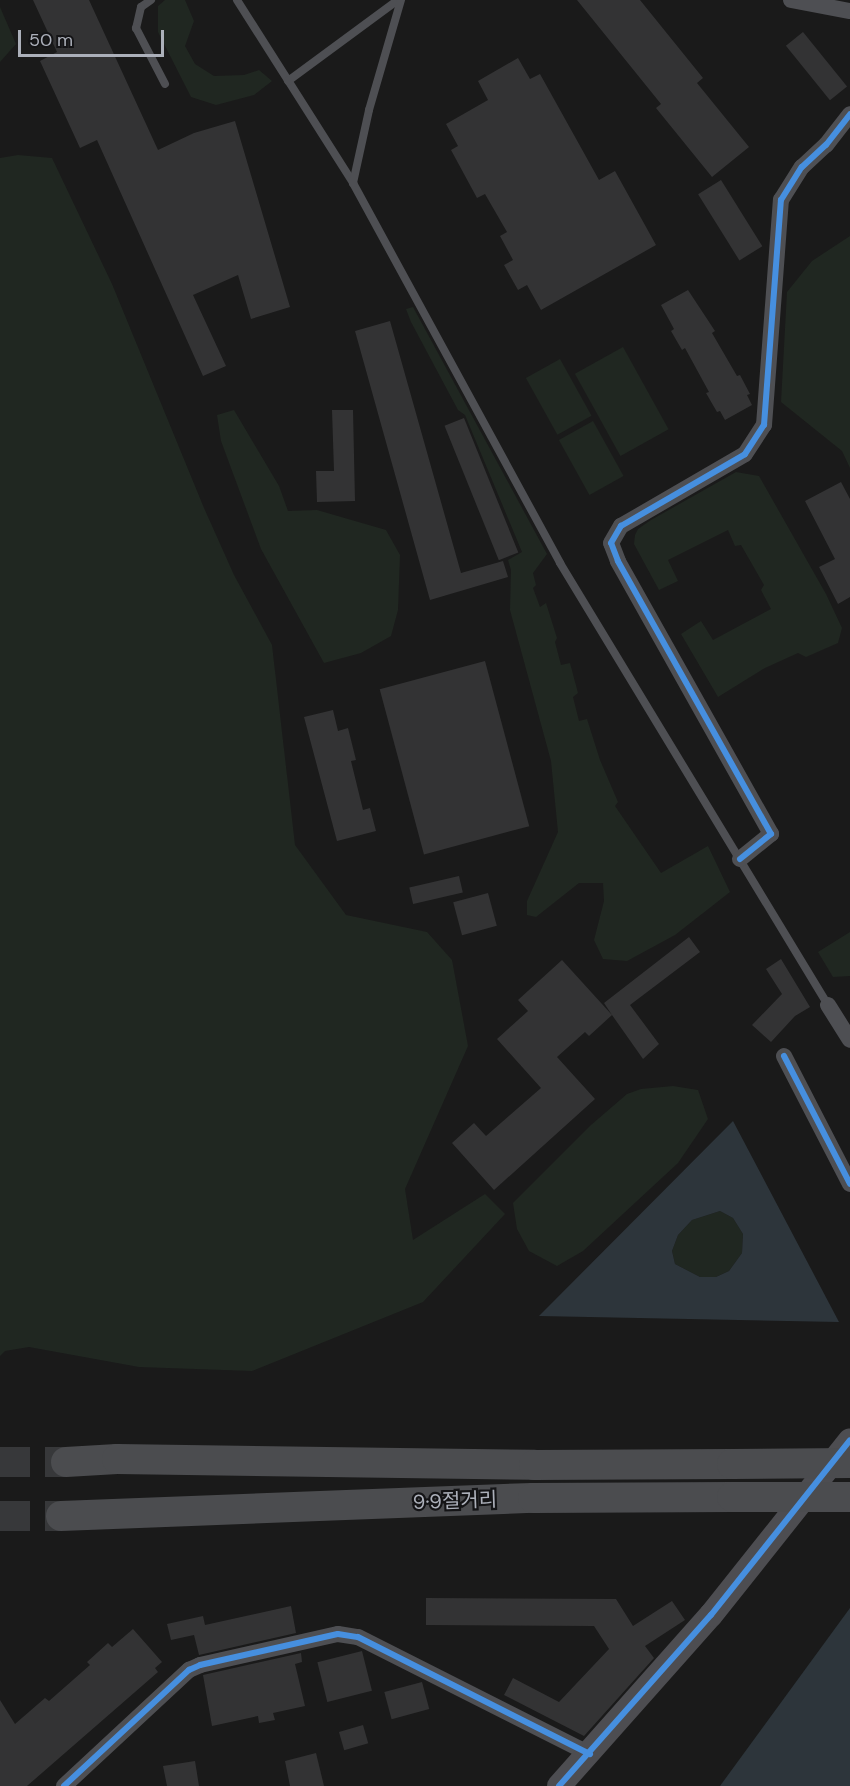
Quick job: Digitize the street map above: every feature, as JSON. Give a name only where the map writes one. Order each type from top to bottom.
[{"type":"highway","name":"9·9절거리","points":[[66,1462],[117,1459],[534,1465],[850,1463]]},
{"type":"highway","name":"9·9절거리","points":[[61,1516],[533,1498],[850,1497]]},
{"type":"street","points":[[791,0],[850,11]]},
{"type":"street","points":[[740,859],[771,834],[618,561],[611,543],[621,526],[746,454],[764,425],[781,200],[801,167],[826,145],[850,114]]},
{"type":"street","points":[[828,1005],[850,1040]]},
{"type":"street","points":[[784,1056],[850,1184]]},
{"type":"street","points":[[559,1786],[590,1754],[711,1615],[850,1440]]},
{"type":"street","points":[[64,1786],[189,1670],[200,1665],[338,1634],[357,1637],[590,1754]]},
{"type":"lane","points":[[151,0],[141,7],[136,28],[165,84]]},
{"type":"lane","points":[[237,0],[353,183],[560,563],[828,1005]]},
{"type":"lane","points":[[288,81],[399,0]]},
{"type":"lane","points":[[353,183],[381,63],[399,0]]},
{"type":"shaded area","points":[[165,0],[185,0],[194,21],[185,46],[195,64],[214,76],[244,75],[259,70],[272,81],[254,95],[216,105],[191,97],[158,32],[158,6]]},
{"type":"shaded area","points":[[0,7],[16,44],[0,62]]},
{"type":"shaded area","points":[[18,155],[52,158],[112,284],[234,575],[272,645],[295,845],[346,915],[427,932],[452,960],[468,1046],[405,1189],[413,1240],[485,1194],[505,1214],[423,1302],[252,1371],[139,1367],[29,1347],[5,1351],[0,1356],[0,158]]},
{"type":"shaded area","points":[[850,236],[850,468],[842,451],[781,402],[787,292],[812,261]]},
{"type":"shaded area","points":[[413,307],[547,554],[533,573],[536,585],[533,588],[540,607],[546,603],[557,638],[555,642],[561,665],[570,663],[578,693],[573,697],[579,721],[587,719],[600,760],[618,802],[615,806],[661,873],[708,846],[730,892],[675,935],[627,961],[603,959],[594,940],[604,901],[603,883],[579,883],[536,917],[527,915],[527,901],[558,832],[551,761],[510,610],[511,570],[508,560],[522,552],[465,415],[458,410],[411,322],[406,309]]},
{"type":"shaded area","points":[[623,347],[669,429],[620,456],[575,374]]},
{"type":"shaded area","points":[[560,359],[592,416],[557,435],[526,378]]},
{"type":"shaded area","points":[[234,410],[279,486],[288,511],[317,510],[386,530],[400,555],[398,610],[391,636],[361,653],[324,663],[261,549],[221,441],[217,415]]},
{"type":"shaded area","points":[[593,421],[624,476],[589,495],[559,440]]},
{"type":"shaded area","points":[[736,472],[759,476],[826,594],[842,628],[838,643],[806,657],[798,653],[765,668],[718,697],[681,634],[701,621],[713,640],[771,609],[761,590],[764,585],[741,545],[735,546],[728,530],[668,560],[678,581],[659,590],[634,544],[638,529]]},
{"type":"shaded area","points":[[850,932],[850,976],[833,977],[818,952]]},
{"type":"shaded area","points":[[673,1086],[698,1090],[708,1119],[678,1163],[583,1251],[557,1266],[529,1251],[517,1229],[513,1203],[591,1125],[627,1094],[641,1089]]},
{"type":"shaded area","points":[[733,1121],[839,1322],[539,1316]],"holes":[[[720,1211],[733,1218],[743,1234],[742,1253],[729,1271],[716,1277],[700,1277],[675,1264],[672,1251],[678,1235],[692,1220]]]},
{"type":"shaded area","points":[[720,1211],[733,1218],[743,1234],[742,1253],[729,1271],[716,1277],[700,1277],[675,1264],[672,1251],[678,1235],[692,1220]]},
{"type":"shaded area","points":[[850,1608],[850,1786],[720,1786]]},
{"type":"building","points":[[33,0],[89,0],[158,150],[194,133],[235,121],[290,307],[251,319],[238,275],[193,295],[226,366],[203,376],[97,140],[80,148],[40,61],[57,52]]},
{"type":"building","points":[[577,0],[640,0],[703,78],[697,83],[749,147],[712,177],[656,108],[661,104]]},
{"type":"building","points":[[803,32],[847,86],[830,100],[786,46]]},
{"type":"building","points":[[518,58],[530,79],[540,74],[599,180],[615,171],[656,245],[541,310],[527,285],[518,290],[504,265],[513,260],[500,236],[507,232],[485,194],[477,198],[451,150],[458,146],[446,124],[488,100],[478,81]]},
{"type":"building","points":[[721,180],[762,246],[739,260],[698,194]]},
{"type":"building","points":[[688,290],[715,331],[712,333],[750,394],[747,395],[752,405],[725,420],[720,411],[717,412],[706,393],[709,392],[685,348],[682,350],[671,331],[674,329],[661,305]]},
{"type":"building","points":[[390,321],[461,573],[503,561],[508,577],[430,600],[355,331]]},
{"type":"building","points":[[332,410],[353,410],[355,501],[317,502],[316,471],[334,471]]},
{"type":"building","points":[[464,418],[518,552],[499,560],[445,426]]},
{"type":"building","points":[[841,482],[850,499],[850,597],[838,604],[819,567],[835,559],[805,501]]},
{"type":"building","points":[[485,661],[529,826],[424,854],[380,689]]},
{"type":"building","points":[[333,710],[338,731],[348,728],[356,760],[351,761],[363,810],[370,808],[376,831],[337,841],[304,717]]},
{"type":"building","points":[[459,876],[463,893],[413,904],[409,887]]},
{"type":"building","points":[[488,893],[497,926],[462,935],[453,902]]},
{"type":"building","points":[[689,937],[700,952],[630,1005],[659,1044],[643,1059],[604,1003]]},
{"type":"building","points":[[781,959],[810,1007],[795,1016],[771,1042],[752,1025],[782,994],[766,969]]},
{"type":"building","points":[[562,960],[612,1015],[589,1036],[585,1032],[557,1057],[595,1099],[494,1190],[452,1143],[474,1123],[486,1136],[541,1088],[497,1039],[528,1011],[518,1000]]},
{"type":"building","points":[[426,1598],[616,1599],[633,1626],[672,1601],[685,1620],[645,1646],[654,1658],[584,1736],[504,1695],[513,1678],[559,1702],[609,1649],[594,1626],[426,1625]]},
{"type":"building","points":[[291,1606],[296,1633],[199,1655],[194,1635],[171,1640],[167,1624],[203,1616],[205,1625]]},
{"type":"building","points":[[133,1629],[162,1662],[155,1668],[158,1672],[27,1786],[0,1786],[0,1700],[15,1724],[45,1698],[49,1701],[90,1665],[87,1662],[108,1643],[112,1647]]},
{"type":"building","points":[[362,1651],[372,1691],[327,1702],[317,1662]]},
{"type":"building","points":[[301,1653],[302,1662],[295,1664],[305,1706],[273,1713],[275,1720],[259,1723],[258,1716],[212,1726],[203,1675]]},
{"type":"building","points":[[422,1682],[429,1709],[392,1719],[384,1692]]},
{"type":"building","points":[[363,1725],[368,1743],[344,1750],[339,1732]]},
{"type":"building","points":[[316,1753],[324,1786],[290,1786],[285,1761]]},
{"type":"building","points":[[195,1761],[199,1786],[167,1786],[163,1766]]},
{"type":"tunnel","points":[[0,1462],[66,1462]]},
{"type":"tunnel","points":[[0,1516],[61,1516]]},
{"type":"cycle path","points":[[740,859],[771,834],[618,561],[611,543],[621,526],[745,454],[764,425],[781,200],[802,167],[826,145],[850,114]]},
{"type":"cycle path","points":[[784,1056],[850,1184]]},
{"type":"cycle path","points":[[559,1786],[711,1615],[850,1440]]},
{"type":"cycle path","points":[[64,1786],[189,1670],[200,1665],[338,1634],[358,1637],[590,1754]]}]
